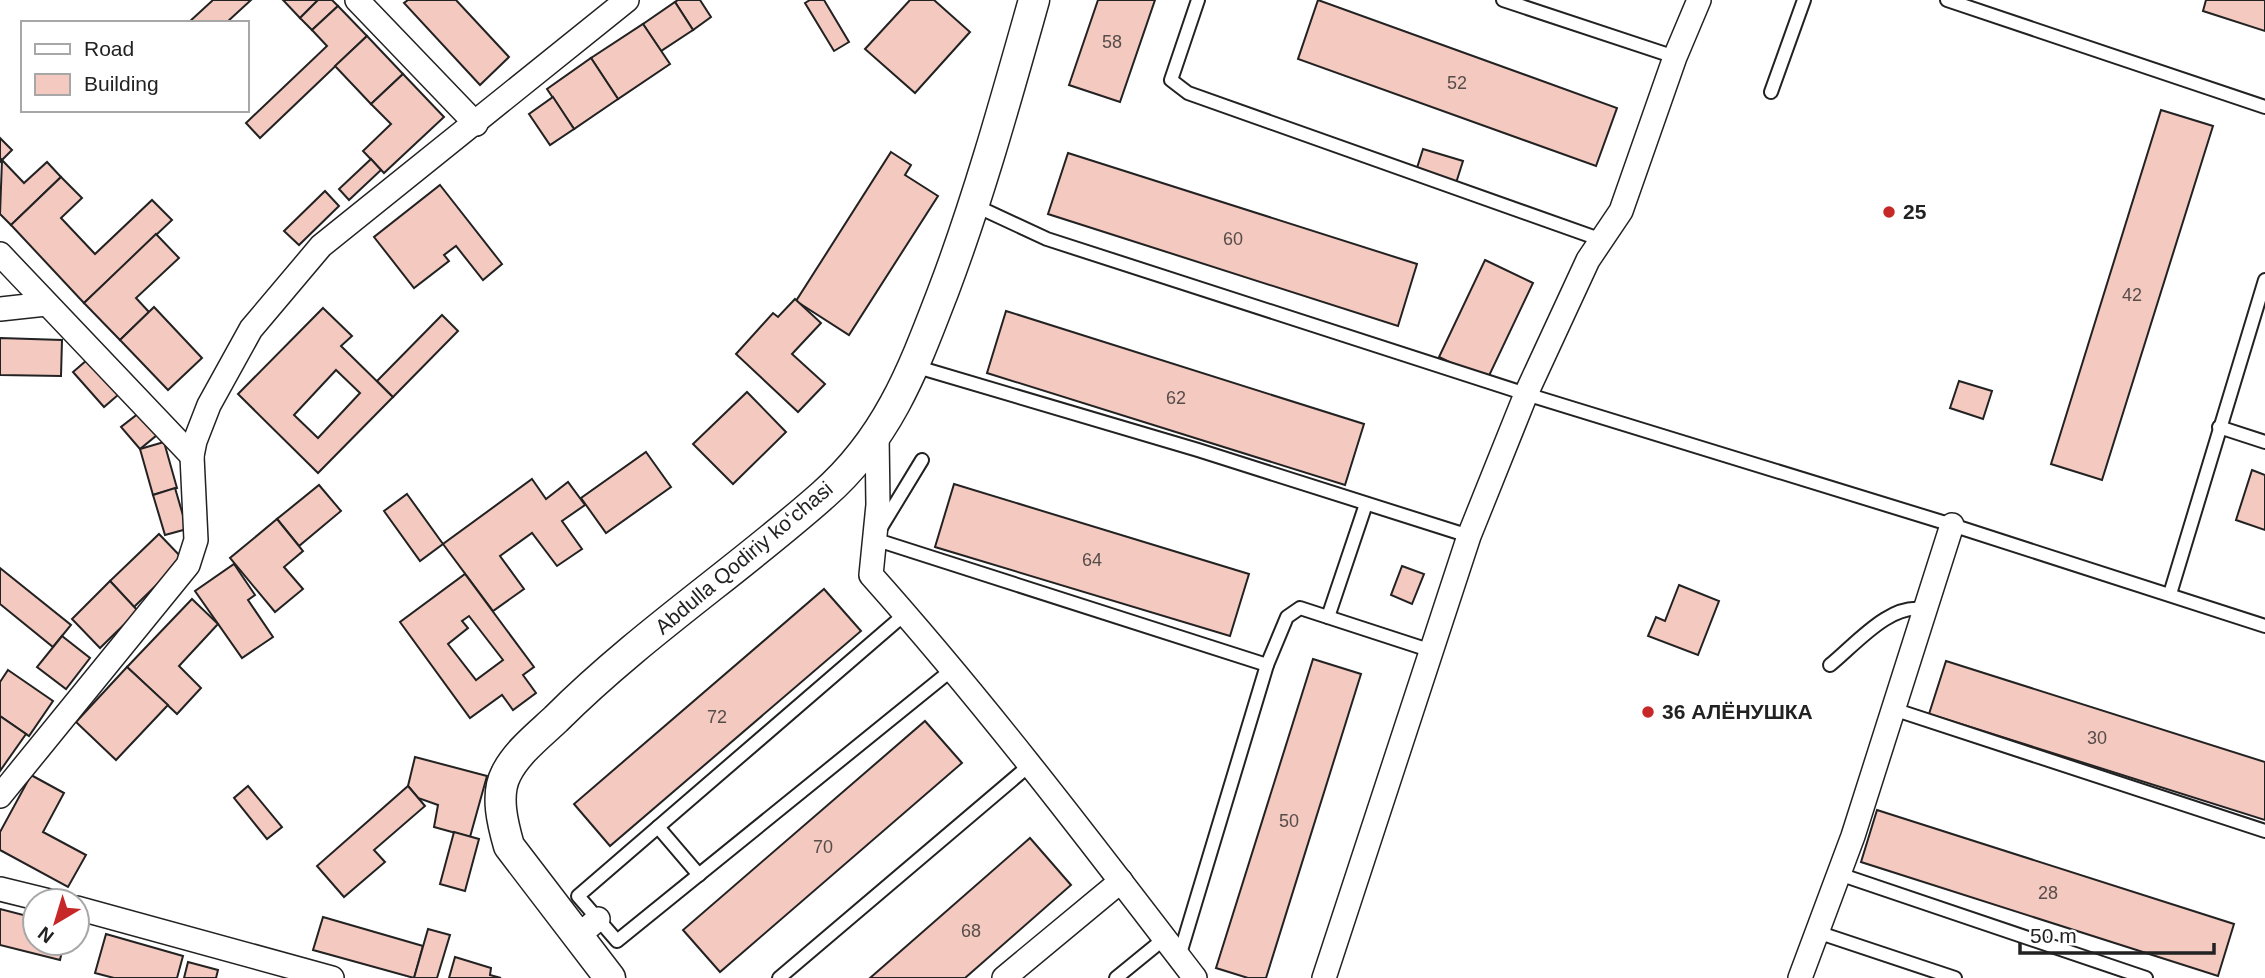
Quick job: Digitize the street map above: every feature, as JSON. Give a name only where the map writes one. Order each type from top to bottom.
[{"type":"street","points":[[357,0],[476,124]]},
{"type":"street","points":[[0,796],[188,565],[196,540],[191,456],[209,405],[251,329],[321,246],[627,0]]},
{"type":"street","name":"Abdulla Qodiriy koʻchasi","points":[[610,978],[588,927],[509,846],[502,810],[505,774],[523,751],[579,696],[825,493],[877,435],[900,400],[976,206],[1034,0]]},
{"type":"street","points":[[1324,978],[1469,536],[1526,394],[1588,260],[1621,211],[1675,57],[1699,0]]},
{"type":"street","points":[[0,254],[191,456]]},
{"type":"street","points":[[0,309],[46,304]]},
{"type":"street","points":[[877,435],[878,505],[871,575],[954,668],[1195,978]]},
{"type":"street","points":[[1800,978],[1839,874],[1952,525]]},
{"type":"street","points":[[1004,978],[1121,881]]},
{"type":"street","points":[[0,889],[21,894]]},
{"type":"street","points":[[91,912],[332,978]]},
{"type":"lane","points":[[1198,0],[1171,80],[1188,93],[1602,240]]},
{"type":"lane","points":[[1503,0],[1675,57]]},
{"type":"lane","points":[[1771,92],[1804,0]]},
{"type":"lane","points":[[1947,0],[2265,107]]},
{"type":"lane","points":[[976,206],[1046,239],[1526,394],[1952,525],[2265,626]]},
{"type":"lane","points":[[2170,594],[2265,280]]},
{"type":"lane","points":[[2250,327],[2265,332]]},
{"type":"lane","points":[[914,366],[1469,536]]},
{"type":"lane","points":[[2219,427],[2265,442]]},
{"type":"lane","points":[[922,460],[874,540],[1267,665]]},
{"type":"lane","points":[[1328,617],[1366,504]]},
{"type":"lane","points":[[1830,665],[1891,616],[1911,607],[1925,610]]},
{"type":"lane","points":[[1179,958],[1267,665],[1287,617],[1300,608],[1432,651]]},
{"type":"lane","points":[[905,614],[578,896],[588,927],[617,941],[954,668]]},
{"type":"lane","points":[[1893,709],[2265,831]]},
{"type":"lane","points":[[779,978],[1031,764]]},
{"type":"lane","points":[[658,827],[699,875]]},
{"type":"lane","points":[[1839,874],[2146,978]]},
{"type":"lane","points":[[1816,932],[1955,978]]},
{"type":"lane","points":[[1116,978],[1165,938]]},
{"type":"building","points":[[213,0],[251,0],[228,21],[190,21]]},
{"type":"building","points":[[283,0],[318,0],[300,18]]},
{"type":"building","points":[[318,0],[332,0],[338,6],[312,30],[300,18]]},
{"type":"building","points":[[408,0],[456,0],[509,57],[480,85],[404,3]]},
{"type":"building","points":[[700,0],[711,17],[693,30],[675,2]]},
{"type":"building","points":[[810,0],[824,0],[849,42],[834,51],[805,3]]},
{"type":"building","points":[[910,0],[934,0],[970,32],[915,93],[865,49]]},
{"type":"building","points":[[1098,0],[1155,0],[1120,102],[1069,85]]},
{"type":"building","points":[[1318,0],[1617,108],[1596,166],[1298,59]]},
{"type":"building","points":[[2206,0],[2265,0],[2265,31],[2203,11]]},
{"type":"building","points":[[675,2],[693,30],[661,51],[643,24]]},
{"type":"building","points":[[338,6],[367,36],[260,138],[246,123],[327,46],[312,30]]},
{"type":"building","points":[[643,24],[670,64],[618,99],[591,58]]},
{"type":"building","points":[[367,36],[403,74],[371,104],[335,66]]},
{"type":"building","points":[[591,58],[618,99],[574,129],[547,89]]},
{"type":"building","points":[[403,74],[444,117],[384,173],[363,151],[391,124],[371,104]]},
{"type":"building","points":[[553,97],[574,129],[550,145],[529,114]]},
{"type":"building","points":[[2161,110],[2213,126],[2102,480],[2051,464]]},
{"type":"building","points":[[0,138],[12,150],[0,162]]},
{"type":"building","points":[[1423,149],[1463,161],[1456,183],[1416,171]]},
{"type":"building","points":[[891,152],[911,165],[905,175],[938,196],[849,335],[796,301]]},
{"type":"building","points":[[1068,153],[1417,264],[1398,326],[1048,214]]},
{"type":"building","points":[[371,159],[381,170],[349,200],[339,189]]},
{"type":"building","points":[[2,160],[24,183],[47,162],[61,177],[11,225],[0,214]]},
{"type":"building","points":[[61,177],[82,198],[61,218],[95,254],[152,200],[172,220],[84,303],[11,225]]},
{"type":"building","points":[[440,185],[502,264],[483,280],[456,246],[444,255],[449,261],[414,288],[374,237]]},
{"type":"building","points":[[325,191],[339,206],[299,245],[284,231]]},
{"type":"building","points":[[156,234],[179,258],[136,298],[149,312],[120,340],[84,303]]},
{"type":"building","points":[[1485,260],[1533,283],[1487,380],[1439,357]]},
{"type":"building","points":[[795,299],[821,323],[792,354],[825,384],[798,412],[736,354],[773,313],[778,317]]},
{"type":"building","points":[[154,307],[202,358],[168,390],[120,340]]},
{"type":"building","points":[[323,308],[352,336],[341,346],[393,397],[318,473],[238,394]],"holes":[[[336,370],[360,393],[318,438],[294,415]]]},
{"type":"building","points":[[1006,311],[1364,424],[1345,485],[987,373]]},
{"type":"building","points":[[442,315],[458,331],[393,397],[377,381]]},
{"type":"building","points":[[0,338],[62,340],[61,376],[0,375]]},
{"type":"building","points":[[87,360],[118,395],[104,407],[73,372]]},
{"type":"building","points":[[1959,381],[1992,391],[1983,419],[1950,408]]},
{"type":"building","points":[[747,392],[786,432],[733,484],[693,444]]},
{"type":"building","points":[[139,413],[157,435],[140,449],[121,427]]},
{"type":"building","points":[[164,442],[177,488],[153,495],[140,449]]},
{"type":"building","points":[[646,452],[671,487],[606,533],[581,498]]},
{"type":"building","points":[[2252,470],[2265,475],[2265,530],[2236,520]]},
{"type":"building","points":[[532,479],[546,499],[568,482],[585,505],[562,521],[582,549],[557,566],[532,533],[500,556],[524,589],[493,611],[443,544]]},
{"type":"building","points":[[954,484],[1249,574],[1230,636],[935,547]]},
{"type":"building","points":[[319,485],[341,511],[299,546],[277,519]]},
{"type":"building","points":[[175,488],[187,529],[165,535],[153,495]]},
{"type":"building","points":[[407,494],[443,544],[420,561],[384,511]]},
{"type":"building","points":[[277,519],[303,551],[284,567],[303,589],[275,612],[230,558]]},
{"type":"building","points":[[159,534],[183,559],[134,607],[110,581]]},
{"type":"building","points":[[234,564],[255,595],[248,600],[273,637],[242,658],[195,591]]},
{"type":"building","points":[[1402,566],[1424,574],[1412,604],[1391,595]]},
{"type":"building","points":[[0,568],[71,625],[53,647],[0,604]]},
{"type":"building","points":[[465,574],[534,667],[523,675],[536,693],[513,710],[502,695],[470,718],[400,622]],"holes":[[[469,616],[503,660],[476,680],[448,644],[468,628],[462,621]]]},
{"type":"building","points":[[110,581],[138,611],[100,648],[72,619]]},
{"type":"building","points":[[1679,585],[1719,601],[1698,655],[1648,636],[1656,617],[1665,621]]},
{"type":"building","points":[[824,589],[861,631],[610,846],[574,804]]},
{"type":"building","points":[[192,599],[218,624],[179,666],[201,688],[177,714],[127,667]]},
{"type":"building","points":[[62,636],[90,658],[66,689],[37,667]]},
{"type":"building","points":[[1313,659],[1361,674],[1266,978],[1248,978],[1216,968]]},
{"type":"building","points":[[1946,661],[2265,762],[2265,820],[1929,714]]},
{"type":"building","points":[[127,667],[168,705],[116,760],[76,722]]},
{"type":"building","points":[[8,670],[53,701],[29,736],[0,716],[0,682]]},
{"type":"building","points":[[0,716],[26,734],[0,771]]},
{"type":"building","points":[[925,721],[962,763],[720,972],[683,930]]},
{"type":"building","points":[[415,757],[487,776],[470,837],[434,827],[438,805],[418,798],[408,786]]},
{"type":"building","points":[[31,775],[64,793],[43,832],[86,855],[68,887],[0,850],[0,832]]},
{"type":"building","points":[[248,786],[282,827],[267,839],[234,798]]},
{"type":"building","points":[[408,786],[425,806],[374,850],[385,862],[344,897],[317,866]]},
{"type":"building","points":[[1877,810],[2234,924],[2218,976],[1861,862]]},
{"type":"building","points":[[454,832],[479,839],[465,891],[440,884]]},
{"type":"building","points":[[1030,838],[1071,885],[965,978],[870,978]]},
{"type":"building","points":[[0,909],[21,914],[21,950],[0,945]]},
{"type":"building","points":[[323,917],[423,946],[414,978],[313,950]]},
{"type":"building","points":[[428,929],[450,935],[437,978],[414,978]]},
{"type":"building","points":[[106,934],[183,956],[177,978],[114,978],[95,973]]},
{"type":"building","points":[[455,957],[491,968],[490,975],[501,978],[449,978]]},
{"type":"building","points":[[188,962],[218,970],[216,978],[184,978]]},
{"type":"place","name":"25","points":[[1889,212]]},
{"type":"place","name":"36 АЛЁНУШКА","points":[[1648,712]]}]
